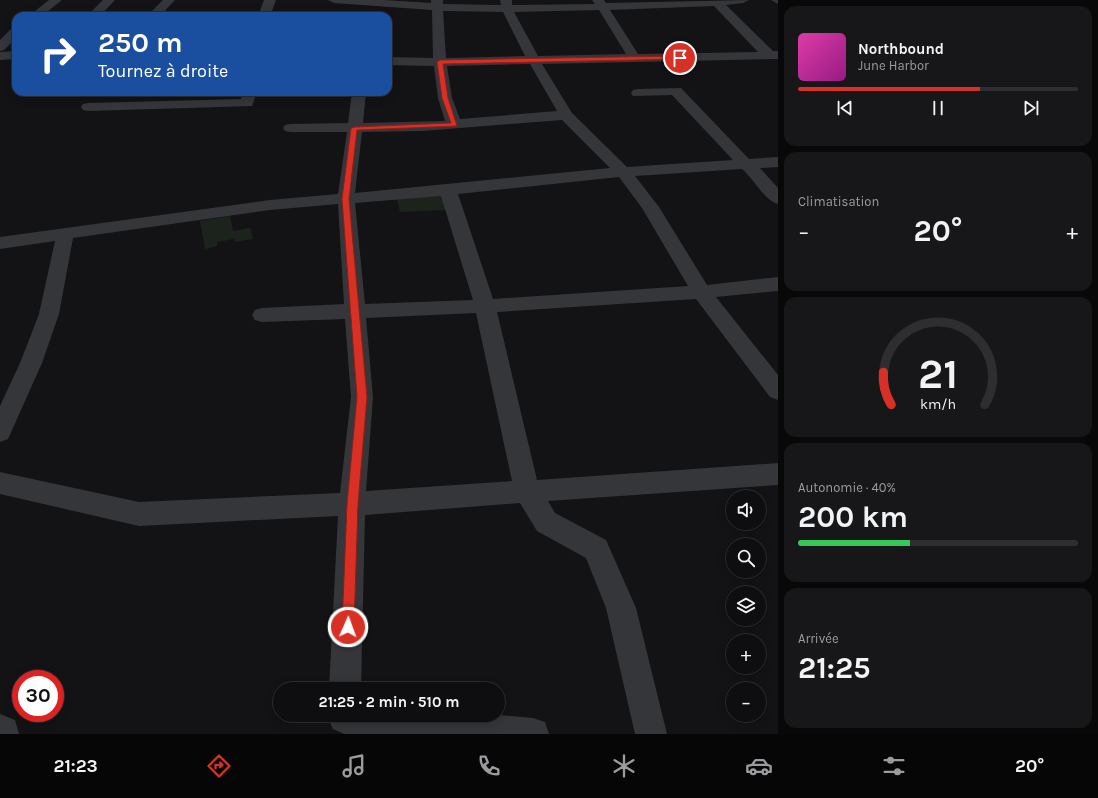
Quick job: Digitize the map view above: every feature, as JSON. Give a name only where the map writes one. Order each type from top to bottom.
[{"type":"street","points":[[40,12],[56,0]]},
{"type":"street","points":[[97,12],[109,0]]},
{"type":"street","points":[[157,12],[169,0]]},
{"type":"street","points":[[266,12],[270,0]]},
{"type":"street","points":[[339,3],[600,4],[743,0]]},
{"type":"street","points":[[716,1],[774,55]]},
{"type":"street","points":[[437,4],[440,62],[445,98],[454,125]]},
{"type":"street","points":[[507,4],[533,61],[566,115],[624,172],[650,207],[702,293],[778,391]]},
{"type":"street","points":[[600,4],[635,59]]},
{"type":"street","points":[[0,47],[12,35]]},
{"type":"street","points":[[0,56],[12,55]]},
{"type":"street","points":[[392,61],[533,61],[774,55]]},
{"type":"street","points":[[638,93],[676,91],[745,164],[755,172],[778,198]]},
{"type":"street","points":[[96,96],[88,107],[194,98],[247,103],[249,96]]},
{"type":"street","points":[[346,682],[352,504],[362,397],[346,199],[359,96]]},
{"type":"street","points":[[290,128],[454,125],[566,115]]},
{"type":"street","points":[[0,243],[270,205],[448,190],[624,172],[778,162]]},
{"type":"street","points":[[448,190],[485,306],[527,492],[546,522],[596,549],[621,608],[651,734]]},
{"type":"street","points":[[0,432],[31,363],[50,314],[65,235]]},
{"type":"street","points":[[262,315],[355,310],[485,306],[702,293],[778,284]]},
{"type":"street","points":[[0,483],[139,514],[352,504],[778,474]]},
{"type":"street","points":[[421,722],[534,734]]},
{"type":"street","points":[[0,730],[3,732],[2,734]]},
{"type":"shaded area","points":[[443,196],[447,210],[400,212],[397,198]]},
{"type":"shaded area","points":[[230,216],[233,231],[250,228],[253,239],[235,242],[234,239],[217,242],[217,246],[205,249],[200,221]]},
{"type":"route","points":[[348,627],[352,504],[362,397],[346,199],[355,128],[454,125],[445,98],[440,62],[680,58]]}]
